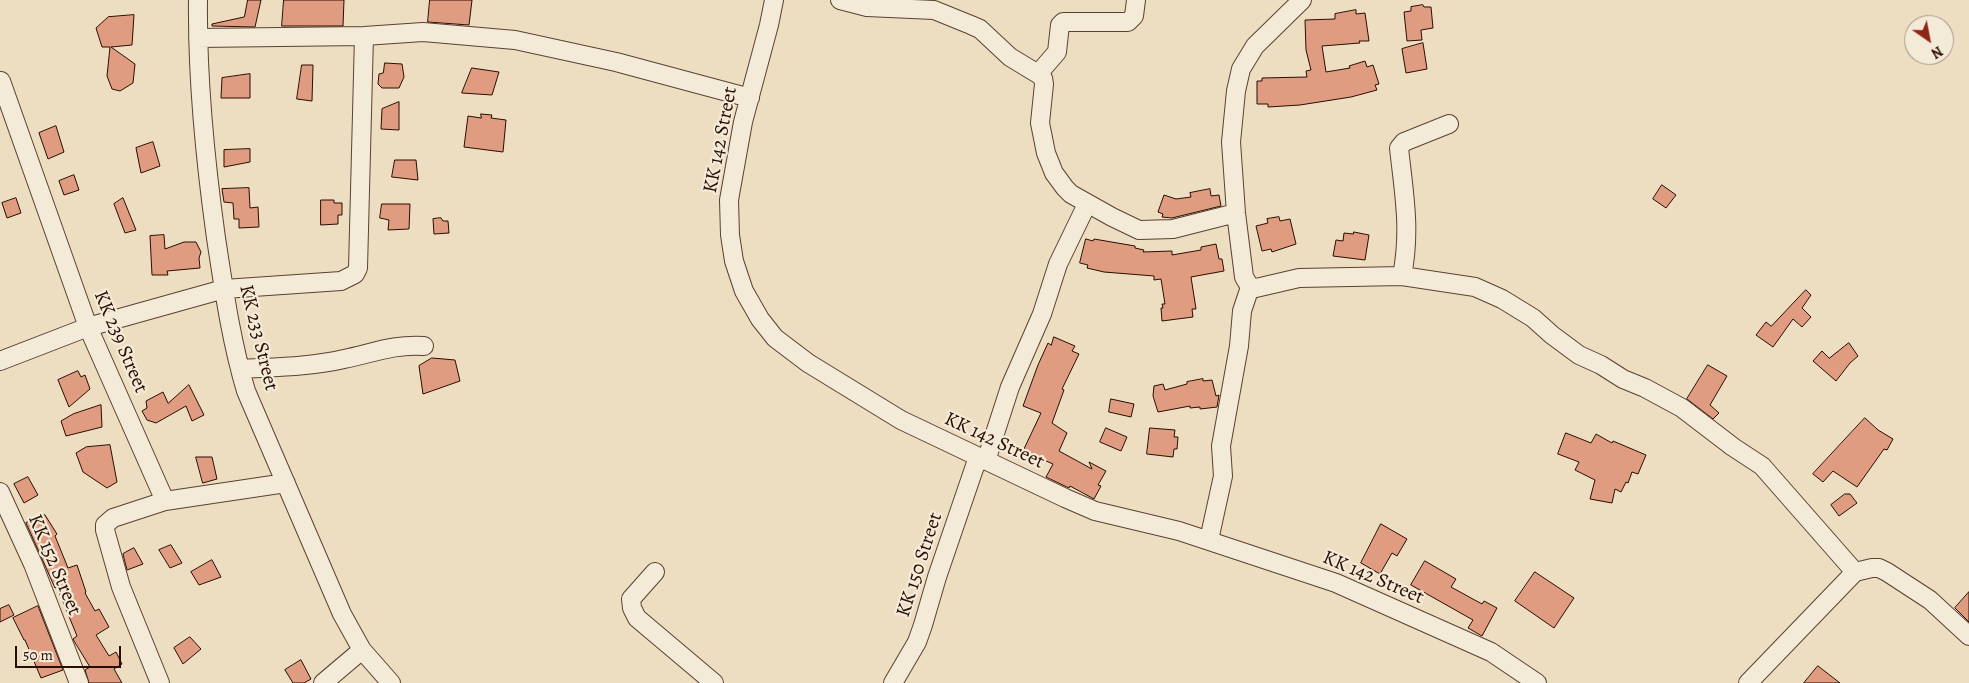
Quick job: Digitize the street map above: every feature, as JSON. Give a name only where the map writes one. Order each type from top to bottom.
[{"type":"street","name":"KK 233 Street","points":[[198,0],[198,38],[205,160],[224,290],[246,391],[329,586],[362,650],[391,683]]},
{"type":"street","name":"KK 142 Street","points":[[774,0],[769,26],[743,122],[729,200],[730,235],[734,261],[744,291],[760,319],[775,338],[808,363],[901,420],[1096,511],[1179,530],[1336,583],[1491,652],[1537,683]]},
{"type":"street","points":[[840,0],[867,7],[934,10],[980,29],[1010,57],[1043,78],[1040,123],[1046,153],[1054,172],[1065,188],[1088,204],[1139,230],[1173,229],[1236,213]]},
{"type":"street","points":[[1038,74],[1057,52],[1062,22],[1128,22],[1134,16],[1136,0]]},
{"type":"street","points":[[1302,0],[1255,46],[1242,69],[1236,91],[1231,142],[1236,213],[1244,278],[1250,287],[1256,288],[1299,278],[1402,276],[1475,288],[1502,299],[1533,318],[1579,355],[1682,408],[1733,447],[1762,466],[1855,572]]},
{"type":"street","points":[[198,38],[364,36],[423,32],[514,40],[616,62],[750,98]]},
{"type":"street","points":[[0,361],[88,327],[224,290],[341,281],[355,274],[358,268],[364,36]]},
{"type":"street","name":"KK 239 Street","points":[[1,81],[88,327],[165,501]]},
{"type":"street","points":[[1402,276],[1407,250],[1408,230],[1399,148],[1404,142],[1449,124]]},
{"type":"street","name":"KK 150 Street","points":[[893,683],[917,642],[936,577],[1010,387],[1042,314],[1058,264],[1088,204]]},
{"type":"street","points":[[1209,540],[1223,476],[1221,446],[1239,346],[1242,311],[1250,287]]},
{"type":"street","points":[[240,369],[292,367],[344,359],[391,347],[406,345],[424,346]]},
{"type":"street","points":[[160,683],[122,587],[104,530],[108,521],[165,501],[286,483]]},
{"type":"street","name":"KK 152 Street","points":[[0,492],[33,564],[79,683]]},
{"type":"street","points":[[1748,683],[1855,572],[1872,568],[1887,572],[1930,600],[1969,636]]},
{"type":"street","points":[[655,572],[632,599],[632,608],[637,618],[714,683]]},
{"type":"street","points":[[323,683],[362,650]]},
{"type":"building","points":[[248,0],[261,0],[255,27],[212,26],[212,24],[244,17]]},
{"type":"building","points":[[284,0],[344,0],[343,26],[282,26]]},
{"type":"building","points":[[430,0],[472,0],[469,25],[428,22]]},
{"type":"building","points":[[1423,5],[1424,7],[1431,7],[1433,28],[1421,30],[1422,40],[1407,41],[1404,12],[1411,11],[1411,7]]},
{"type":"building","points":[[1356,10],[1356,14],[1365,13],[1369,41],[1322,46],[1326,72],[1350,68],[1349,66],[1365,61],[1367,67],[1373,65],[1379,84],[1375,85],[1377,90],[1351,97],[1300,105],[1268,107],[1268,104],[1257,104],[1257,81],[1262,81],[1262,78],[1307,77],[1306,71],[1311,70],[1306,50],[1305,20],[1335,19],[1335,14]]},
{"type":"building","points":[[134,15],[132,45],[111,47],[135,64],[133,83],[120,91],[112,89],[107,76],[110,47],[102,47],[96,28],[108,17]]},
{"type":"building","points":[[1423,43],[1427,69],[1406,73],[1402,49]]},
{"type":"building","points":[[385,63],[402,64],[404,77],[399,88],[382,88],[378,84],[379,74],[383,73]]},
{"type":"building","points":[[302,65],[313,65],[312,101],[297,99]]},
{"type":"building","points":[[472,68],[499,72],[492,95],[462,93]]},
{"type":"building","points":[[250,74],[250,98],[221,98],[222,78]]},
{"type":"building","points":[[399,102],[399,130],[381,129],[382,109]]},
{"type":"building","points":[[481,114],[492,115],[491,118],[506,120],[503,152],[464,147],[468,116],[481,118]]},
{"type":"building","points":[[56,126],[64,152],[48,159],[39,133]]},
{"type":"building","points":[[153,142],[160,166],[141,173],[136,148]]},
{"type":"building","points":[[250,149],[250,162],[224,167],[224,150]]},
{"type":"building","points":[[395,160],[416,160],[418,180],[392,177]]},
{"type":"building","points":[[74,175],[79,190],[64,195],[59,181]]},
{"type":"building","points":[[1662,185],[1676,195],[1666,208],[1653,199]]},
{"type":"building","points":[[249,188],[250,208],[258,207],[259,227],[239,228],[239,219],[234,219],[233,203],[224,202],[222,189]]},
{"type":"building","points":[[1210,189],[1211,196],[1219,195],[1221,206],[1172,218],[1162,217],[1163,214],[1158,212],[1164,195],[1176,199],[1191,197],[1190,193]]},
{"type":"building","points":[[16,198],[21,213],[7,218],[2,203]]},
{"type":"building","points":[[123,198],[136,230],[125,233],[114,204]]},
{"type":"building","points":[[321,200],[334,200],[334,203],[342,203],[342,215],[338,215],[338,224],[321,225]]},
{"type":"building","points":[[382,204],[410,204],[409,229],[388,230],[389,220],[380,218]]},
{"type":"building","points":[[1279,217],[1280,221],[1290,219],[1296,244],[1272,252],[1271,249],[1262,251],[1256,226],[1268,223],[1267,219]]},
{"type":"building","points":[[441,218],[443,221],[448,221],[449,233],[434,234],[433,219]]},
{"type":"building","points":[[1354,232],[1369,235],[1365,260],[1333,256],[1336,240],[1343,241],[1344,233],[1353,234]]},
{"type":"building","points":[[164,235],[165,249],[184,242],[196,242],[201,252],[199,258],[200,268],[167,271],[168,275],[152,275],[150,236]]},
{"type":"building","points":[[1086,239],[1135,246],[1135,248],[1144,250],[1143,252],[1172,251],[1172,255],[1201,250],[1201,247],[1216,244],[1224,271],[1191,277],[1196,309],[1192,309],[1193,317],[1162,321],[1161,308],[1163,308],[1162,304],[1165,304],[1161,279],[1154,280],[1154,276],[1104,272],[1087,268],[1088,265],[1080,263]]},
{"type":"building","points":[[1806,290],[1811,295],[1802,308],[1811,317],[1802,327],[1793,319],[1773,347],[1756,335],[1766,322],[1771,326]]},
{"type":"building","points":[[1054,337],[1075,346],[1072,351],[1079,354],[1062,389],[1064,390],[1052,423],[1067,433],[1059,451],[1092,469],[1089,462],[1106,471],[1098,485],[1101,486],[1094,499],[1070,486],[1069,488],[1046,477],[1053,464],[1023,451],[1041,413],[1023,406],[1038,365],[1048,343],[1051,345]]},
{"type":"building","points":[[1849,343],[1858,356],[1836,381],[1813,361],[1822,351],[1829,358]]},
{"type":"building","points":[[432,358],[455,360],[460,381],[423,394],[419,366]]},
{"type":"building","points":[[1708,365],[1727,376],[1710,405],[1719,413],[1713,419],[1687,399]]},
{"type":"building","points":[[78,371],[81,377],[85,375],[90,389],[69,407],[58,380]]},
{"type":"building","points":[[1203,379],[1203,381],[1212,380],[1216,396],[1219,395],[1217,407],[1200,409],[1200,407],[1190,408],[1190,406],[1158,412],[1153,396],[1154,386],[1163,384],[1165,390],[1187,384],[1187,382]]},
{"type":"building","points":[[189,385],[204,415],[192,421],[186,406],[156,423],[147,420],[142,411],[147,408],[146,401],[163,392],[168,403]]},
{"type":"building","points":[[1111,399],[1134,404],[1131,417],[1109,412]]},
{"type":"building","points":[[101,405],[102,427],[66,436],[61,421],[73,414]]},
{"type":"building","points":[[1865,418],[1878,430],[1893,439],[1887,450],[1884,449],[1857,487],[1833,471],[1823,482],[1813,474]]},
{"type":"building","points":[[1106,428],[1127,437],[1121,451],[1100,442]]},
{"type":"building","points":[[1150,428],[1175,430],[1174,437],[1178,437],[1177,449],[1174,449],[1173,457],[1147,454]]},
{"type":"building","points":[[1566,433],[1591,443],[1596,434],[1612,443],[1613,441],[1646,455],[1638,474],[1632,472],[1628,483],[1626,482],[1621,492],[1615,489],[1612,503],[1590,499],[1595,480],[1575,470],[1579,462],[1558,454]]},
{"type":"building","points":[[110,445],[117,482],[107,488],[83,472],[76,453],[86,447]]},
{"type":"building","points":[[196,457],[212,457],[217,479],[203,483]]},
{"type":"building","points":[[28,477],[38,495],[24,503],[14,484]]},
{"type":"building","points":[[1845,494],[1850,494],[1857,503],[1839,516],[1831,505]]},
{"type":"building","points":[[45,515],[57,534],[55,536],[68,568],[77,565],[85,593],[95,611],[99,609],[109,627],[96,635],[109,656],[116,652],[122,664],[114,669],[122,683],[89,683],[85,670],[90,667],[73,639],[77,636],[57,587],[55,588],[26,523]]},
{"type":"building","points":[[1381,524],[1407,539],[1397,556],[1392,553],[1380,574],[1361,563]]},
{"type":"building","points":[[171,545],[182,563],[170,568],[159,550]]},
{"type":"building","points":[[134,548],[143,564],[127,570],[123,554]]},
{"type":"building","points":[[212,560],[221,577],[199,585],[191,572]]},
{"type":"building","points":[[1425,561],[1456,579],[1451,587],[1482,604],[1484,601],[1497,608],[1482,636],[1468,628],[1473,620],[1411,585]]},
{"type":"building","points":[[1535,572],[1574,598],[1554,628],[1515,601]]},
{"type":"building","points":[[1969,592],[1969,622],[1955,608]]},
{"type":"building","points":[[9,605],[14,615],[0,622],[0,609]]},
{"type":"building","points":[[38,606],[63,670],[41,678],[25,640],[13,618]]},
{"type":"building","points":[[190,637],[201,649],[183,664],[174,648]]},
{"type":"building","points":[[301,660],[311,679],[304,683],[293,683],[285,670]]},
{"type":"building","points":[[1818,666],[1840,683],[1804,683]]}]
